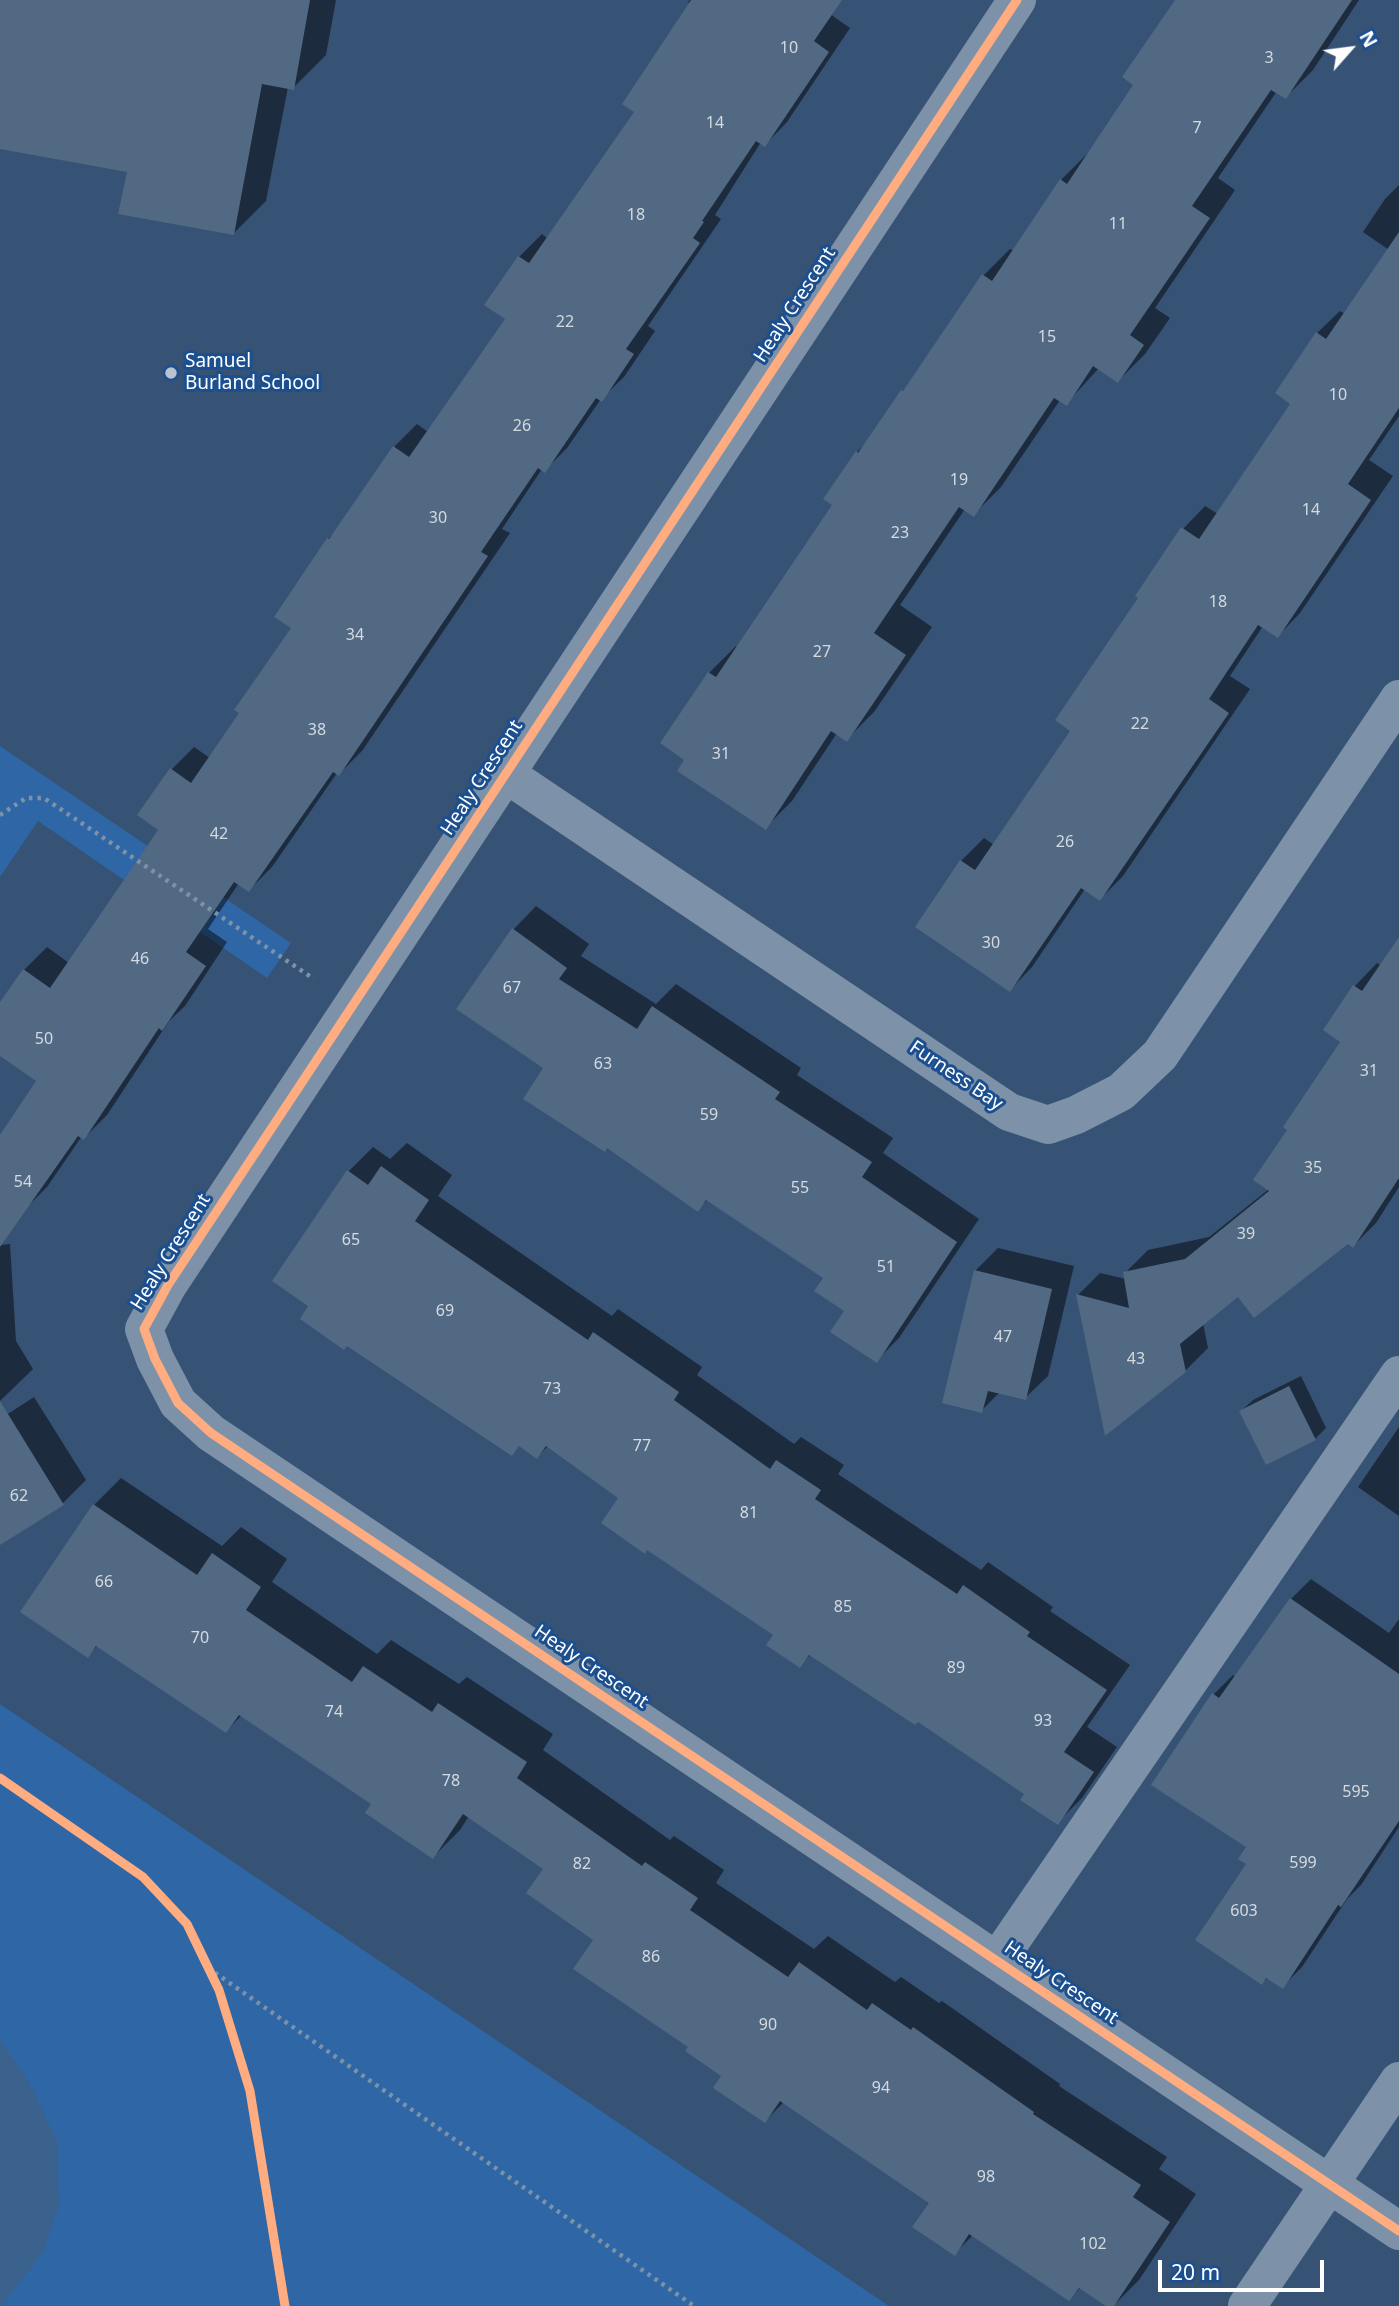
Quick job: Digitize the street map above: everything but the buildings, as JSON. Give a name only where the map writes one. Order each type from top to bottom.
[{"type":"street","name":"Healy Crescent","points":[[1017,0],[168,1285],[144,1329],[155,1359],[178,1403],[211,1433],[1399,2231]]},
{"type":"street","name":"Furness Bay","points":[[506,774],[1009,1112],[1048,1125],[1076,1115],[1121,1092],[1160,1055],[1399,699]]},
{"type":"street","points":[[997,1961],[1399,1375]]},
{"type":"street","points":[[1247,2306],[1399,2081]]},
{"type":"path","points":[[0,815],[26,798],[44,798],[353,1005]]},
{"type":"path","points":[[0,1778],[143,1877],[187,1924],[219,1990],[250,2091],[285,2306]]},
{"type":"path","points":[[208,1967],[694,2306]]},
{"type":"shaded area","points":[[0,746],[291,943],[267,978],[38,821],[0,877]]},
{"type":"shaded area","points":[[0,1704],[889,2306],[0,2306]]},
{"type":"shaded area","points":[[0,2040],[29,2082],[57,2141],[59,2205],[44,2250],[2,2306],[0,2306]]},
{"type":"cycle path","points":[[1017,0],[168,1285],[144,1329],[155,1359],[178,1403],[211,1433],[1399,2231]]},
{"type":"cycle path","points":[[0,1778],[143,1877],[187,1924],[219,1990],[250,2091],[285,2306]]},
{"type":"place","name":"Samuel Burland School","points":[[171,373]]}]
